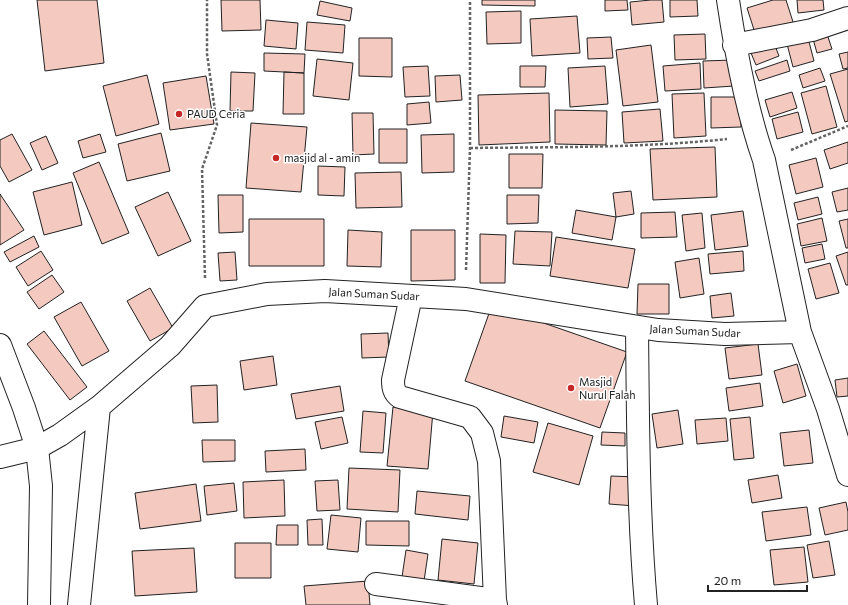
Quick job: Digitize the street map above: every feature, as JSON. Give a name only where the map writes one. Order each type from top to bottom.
[{"type":"street","points":[[728,0],[734,45],[756,136],[764,160],[800,332],[828,409],[848,475]]},
{"type":"street","points":[[734,45],[812,30],[848,18]]},
{"type":"street","name":"Jalan Suman Sudar","points":[[205,306],[267,294],[325,291],[466,299],[637,328],[698,333],[800,332]]},
{"type":"street","points":[[376,584],[496,603],[489,461],[482,433],[470,417],[400,397],[396,394],[393,387],[393,380],[411,296]]},
{"type":"street","points":[[0,457],[37,448],[60,435],[99,407],[170,346],[205,306]]},
{"type":"street","points":[[637,328],[638,445],[646,605]]},
{"type":"street","points":[[0,346],[24,408],[37,448],[41,486],[39,605]]},
{"type":"street","points":[[79,605],[99,407]]},
{"type":"path","points":[[205,306],[202,169],[217,125],[207,54],[207,0]]},
{"type":"path","points":[[466,299],[470,148],[470,0]]},
{"type":"path","points":[[764,160],[848,126]]},
{"type":"path","points":[[470,148],[603,147],[676,144],[756,136]]},
{"type":"building","points":[[37,0],[97,0],[104,63],[45,71]]},
{"type":"building","points":[[221,0],[260,0],[261,30],[222,31]]},
{"type":"building","points":[[482,0],[535,0],[535,6],[482,5]]},
{"type":"building","points":[[605,0],[627,0],[628,10],[605,11]]},
{"type":"building","points":[[662,0],[664,22],[632,25],[630,2]]},
{"type":"building","points":[[670,0],[697,0],[698,16],[670,17]]},
{"type":"building","points":[[773,0],[786,0],[794,25],[756,36],[747,8]]},
{"type":"building","points":[[797,0],[823,0],[824,10],[798,13]]},
{"type":"building","points":[[320,1],[352,8],[350,21],[317,15]]},
{"type":"building","points":[[521,11],[521,43],[487,44],[486,12]]},
{"type":"building","points":[[577,16],[580,53],[532,56],[530,19]]},
{"type":"building","points":[[266,20],[298,23],[296,49],[264,46]]},
{"type":"building","points":[[307,22],[345,25],[343,53],[305,50]]},
{"type":"building","points":[[705,34],[706,59],[675,60],[674,35]]},
{"type":"building","points":[[827,34],[832,49],[817,53],[813,39]]},
{"type":"building","points":[[611,37],[613,58],[588,59],[587,38]]},
{"type":"building","points":[[359,38],[392,38],[392,77],[359,76]]},
{"type":"building","points":[[808,38],[814,61],[793,67],[787,44]]},
{"type":"building","points":[[774,43],[779,56],[756,65],[751,53]]},
{"type":"building","points":[[651,45],[658,102],[623,106],[616,50]]},
{"type":"building","points":[[848,52],[848,68],[843,69],[839,54]]},
{"type":"building","points":[[264,53],[305,54],[304,73],[264,71]]},
{"type":"building","points":[[317,59],[353,63],[349,100],[313,96]]},
{"type":"building","points":[[733,60],[734,86],[704,88],[703,61]]},
{"type":"building","points":[[787,60],[790,71],[759,81],[755,71]]},
{"type":"building","points":[[700,63],[701,89],[665,91],[663,66]]},
{"type":"building","points":[[428,66],[430,96],[405,97],[403,67]]},
{"type":"building","points":[[520,66],[546,66],[545,87],[520,87]]},
{"type":"building","points":[[605,66],[608,104],[570,107],[568,68]]},
{"type":"building","points":[[820,68],[825,81],[803,88],[799,75]]},
{"type":"building","points":[[848,69],[848,121],[845,122],[830,74]]},
{"type":"building","points":[[231,72],[255,73],[253,111],[230,111]]},
{"type":"building","points":[[284,72],[304,73],[304,114],[283,114]]},
{"type":"building","points":[[147,75],[159,124],[116,136],[103,86]]},
{"type":"building","points":[[460,75],[462,100],[436,102],[435,76]]},
{"type":"building","name":"PAUD Ceria","points":[[206,76],[214,124],[170,130],[163,83]]},
{"type":"building","points":[[826,86],[837,127],[812,134],[801,93]]},
{"type":"building","points":[[792,92],[797,108],[770,117],[765,100]]},
{"type":"building","points":[[549,93],[550,142],[479,145],[478,95]]},
{"type":"building","points":[[704,93],[706,136],[674,138],[672,94]]},
{"type":"building","points":[[711,97],[741,97],[741,127],[711,128]]},
{"type":"building","points":[[429,102],[431,123],[407,125],[407,104]]},
{"type":"building","points":[[660,109],[663,141],[624,143],[622,112]]},
{"type":"building","points":[[555,110],[607,111],[606,145],[555,144]]},
{"type":"building","points":[[798,112],[803,132],[777,139],[772,119]]},
{"type":"building","points":[[352,113],[373,113],[374,154],[353,155]]},
{"type":"building","name":"masjid al - amin","points":[[251,123],[307,127],[301,192],[246,188]]},
{"type":"building","points":[[379,129],[407,129],[407,163],[379,163]]},
{"type":"building","points":[[161,133],[170,171],[127,181],[118,144]]},
{"type":"building","points":[[12,134],[32,170],[9,182],[0,166],[0,140]]},
{"type":"building","points":[[100,134],[106,152],[83,158],[78,141]]},
{"type":"building","points":[[454,134],[454,172],[422,173],[421,135]]},
{"type":"building","points":[[46,136],[58,163],[42,170],[30,143]]},
{"type":"building","points":[[848,142],[848,163],[830,169],[824,150]]},
{"type":"building","points":[[715,147],[717,197],[653,200],[650,149]]},
{"type":"building","points":[[509,154],[543,154],[542,188],[509,188]]},
{"type":"building","points":[[816,158],[823,187],[796,194],[789,165]]},
{"type":"building","points":[[99,162],[129,233],[102,244],[73,173]]},
{"type":"building","points":[[318,166],[345,167],[344,196],[318,195]]},
{"type":"building","points":[[401,172],[402,207],[356,208],[355,173]]},
{"type":"building","points":[[72,182],[82,225],[44,235],[33,192]]},
{"type":"building","points":[[848,188],[848,210],[837,212],[832,192]]},
{"type":"building","points":[[631,191],[634,214],[616,217],[613,193]]},
{"type":"building","points":[[168,192],[191,241],[158,256],[135,207]]},
{"type":"building","points":[[0,194],[24,230],[0,245]]},
{"type":"building","points":[[218,195],[243,195],[243,232],[219,233]]},
{"type":"building","points":[[507,195],[539,195],[538,223],[507,224]]},
{"type":"building","points":[[818,197],[822,214],[798,220],[794,203]]},
{"type":"building","points":[[576,210],[616,217],[612,240],[572,233]]},
{"type":"building","points":[[743,211],[748,246],[715,250],[711,215]]},
{"type":"building","points":[[675,212],[677,237],[641,238],[641,213]]},
{"type":"building","points":[[702,213],[705,248],[686,251],[682,215]]},
{"type":"building","points":[[822,218],[827,241],[801,246],[797,224]]},
{"type":"building","points":[[249,219],[324,219],[324,266],[249,266]]},
{"type":"building","points":[[848,219],[848,248],[846,248],[839,221]]},
{"type":"building","points":[[348,230],[382,232],[381,267],[347,266]]},
{"type":"building","points":[[411,230],[455,230],[455,280],[411,281]]},
{"type":"building","points":[[515,231],[552,232],[550,266],[513,264]]},
{"type":"building","points":[[480,234],[506,235],[505,283],[480,283]]},
{"type":"building","points":[[34,236],[39,247],[10,262],[4,252]]},
{"type":"building","points":[[556,237],[635,249],[628,288],[550,276]]},
{"type":"building","points":[[822,244],[825,259],[805,263],[802,248]]},
{"type":"building","points":[[41,251],[53,270],[28,286],[16,267]]},
{"type":"building","points":[[743,251],[744,271],[710,274],[708,254]]},
{"type":"building","points":[[235,252],[237,280],[220,281],[218,253]]},
{"type":"building","points":[[848,252],[848,285],[846,285],[836,256]]},
{"type":"building","points":[[699,258],[704,294],[680,298],[675,262]]},
{"type":"building","points":[[830,263],[839,293],[816,299],[808,269]]},
{"type":"building","points":[[52,275],[64,292],[39,309],[27,292]]},
{"type":"building","points":[[638,284],[669,284],[669,314],[637,314]]},
{"type":"building","points":[[150,288],[173,328],[150,341],[127,301]]},
{"type":"building","points":[[731,293],[734,316],[712,318],[710,296]]},
{"type":"building","points":[[81,302],[109,351],[82,366],[54,317]]},
{"type":"building","points":[[492,305],[627,352],[600,428],[465,381]]},
{"type":"building","points":[[44,331],[87,387],[70,400],[27,344]]},
{"type":"building","points":[[388,333],[389,357],[362,358],[361,334]]},
{"type":"building","points":[[758,344],[762,375],[729,379],[725,348]]},
{"type":"building","points":[[273,356],[277,385],[244,390],[240,361]]},
{"type":"building","points":[[797,364],[806,396],[783,403],[774,371]]},
{"type":"building","points":[[848,378],[848,396],[837,397],[835,380]]},
{"type":"building","points":[[760,383],[763,406],[729,411],[726,388]]},
{"type":"building","points":[[217,385],[218,422],[193,423],[191,386]]},
{"type":"building","points":[[340,386],[344,411],[296,419],[291,394]]},
{"type":"building","points":[[393,407],[433,411],[428,469],[387,466]]},
{"type":"building","points":[[678,410],[683,444],[657,448],[652,414]]},
{"type":"building","points":[[363,411],[386,413],[383,453],[360,452]]},
{"type":"building","points":[[504,416],[538,422],[534,443],[501,437]]},
{"type":"building","points":[[342,417],[348,443],[321,449],[315,422]]},
{"type":"building","points":[[750,417],[754,458],[734,460],[730,419]]},
{"type":"building","points":[[726,418],[728,441],[697,444],[695,420]]},
{"type":"building","points":[[548,423],[593,436],[579,485],[533,472]]},
{"type":"building","points":[[809,430],[813,463],[784,466],[780,433]]},
{"type":"building","points":[[602,432],[625,433],[625,446],[601,445]]},
{"type":"building","points":[[202,440],[235,440],[235,461],[203,462]]},
{"type":"building","points":[[305,449],[306,470],[266,472],[265,451]]},
{"type":"building","points":[[349,468],[400,470],[398,512],[347,509]]},
{"type":"building","points":[[778,475],[782,498],[752,503],[748,480]]},
{"type":"building","points":[[611,476],[637,477],[635,506],[609,504]]},
{"type":"building","points":[[284,480],[285,516],[244,518],[243,482]]},
{"type":"building","points":[[338,480],[340,510],[317,511],[315,481]]},
{"type":"building","points":[[234,483],[237,511],[207,515],[204,486]]},
{"type":"building","points":[[196,484],[201,521],[140,529],[135,493]]},
{"type":"building","points":[[417,491],[470,496],[468,520],[415,514]]},
{"type":"building","points":[[846,502],[848,512],[848,530],[825,535],[819,508]]},
{"type":"building","points":[[807,507],[811,535],[766,541],[762,512]]},
{"type":"building","points":[[331,515],[361,518],[358,552],[327,549]]},
{"type":"building","points":[[322,519],[323,545],[308,545],[307,520]]},
{"type":"building","points":[[366,521],[409,521],[409,546],[366,545]]},
{"type":"building","points":[[277,525],[298,525],[298,545],[276,545]]},
{"type":"building","points":[[442,539],[478,543],[474,584],[438,580]]},
{"type":"building","points":[[829,541],[835,575],[813,578],[807,545]]},
{"type":"building","points":[[235,543],[271,543],[271,578],[235,578]]},
{"type":"building","points":[[804,547],[808,582],[774,585],[770,550]]},
{"type":"building","points":[[194,548],[197,592],[135,596],[132,551]]},
{"type":"building","points":[[406,550],[428,554],[424,581],[402,577]]},
{"type":"building","points":[[368,581],[370,605],[306,605],[304,586]]},
{"type":"place","name":"PAUD Ceria","points":[[179,114]]},
{"type":"place","name":"masjid al - amin","points":[[276,158]]},
{"type":"place","name":"Masjid Nurul Falah","points":[[571,388]]}]
